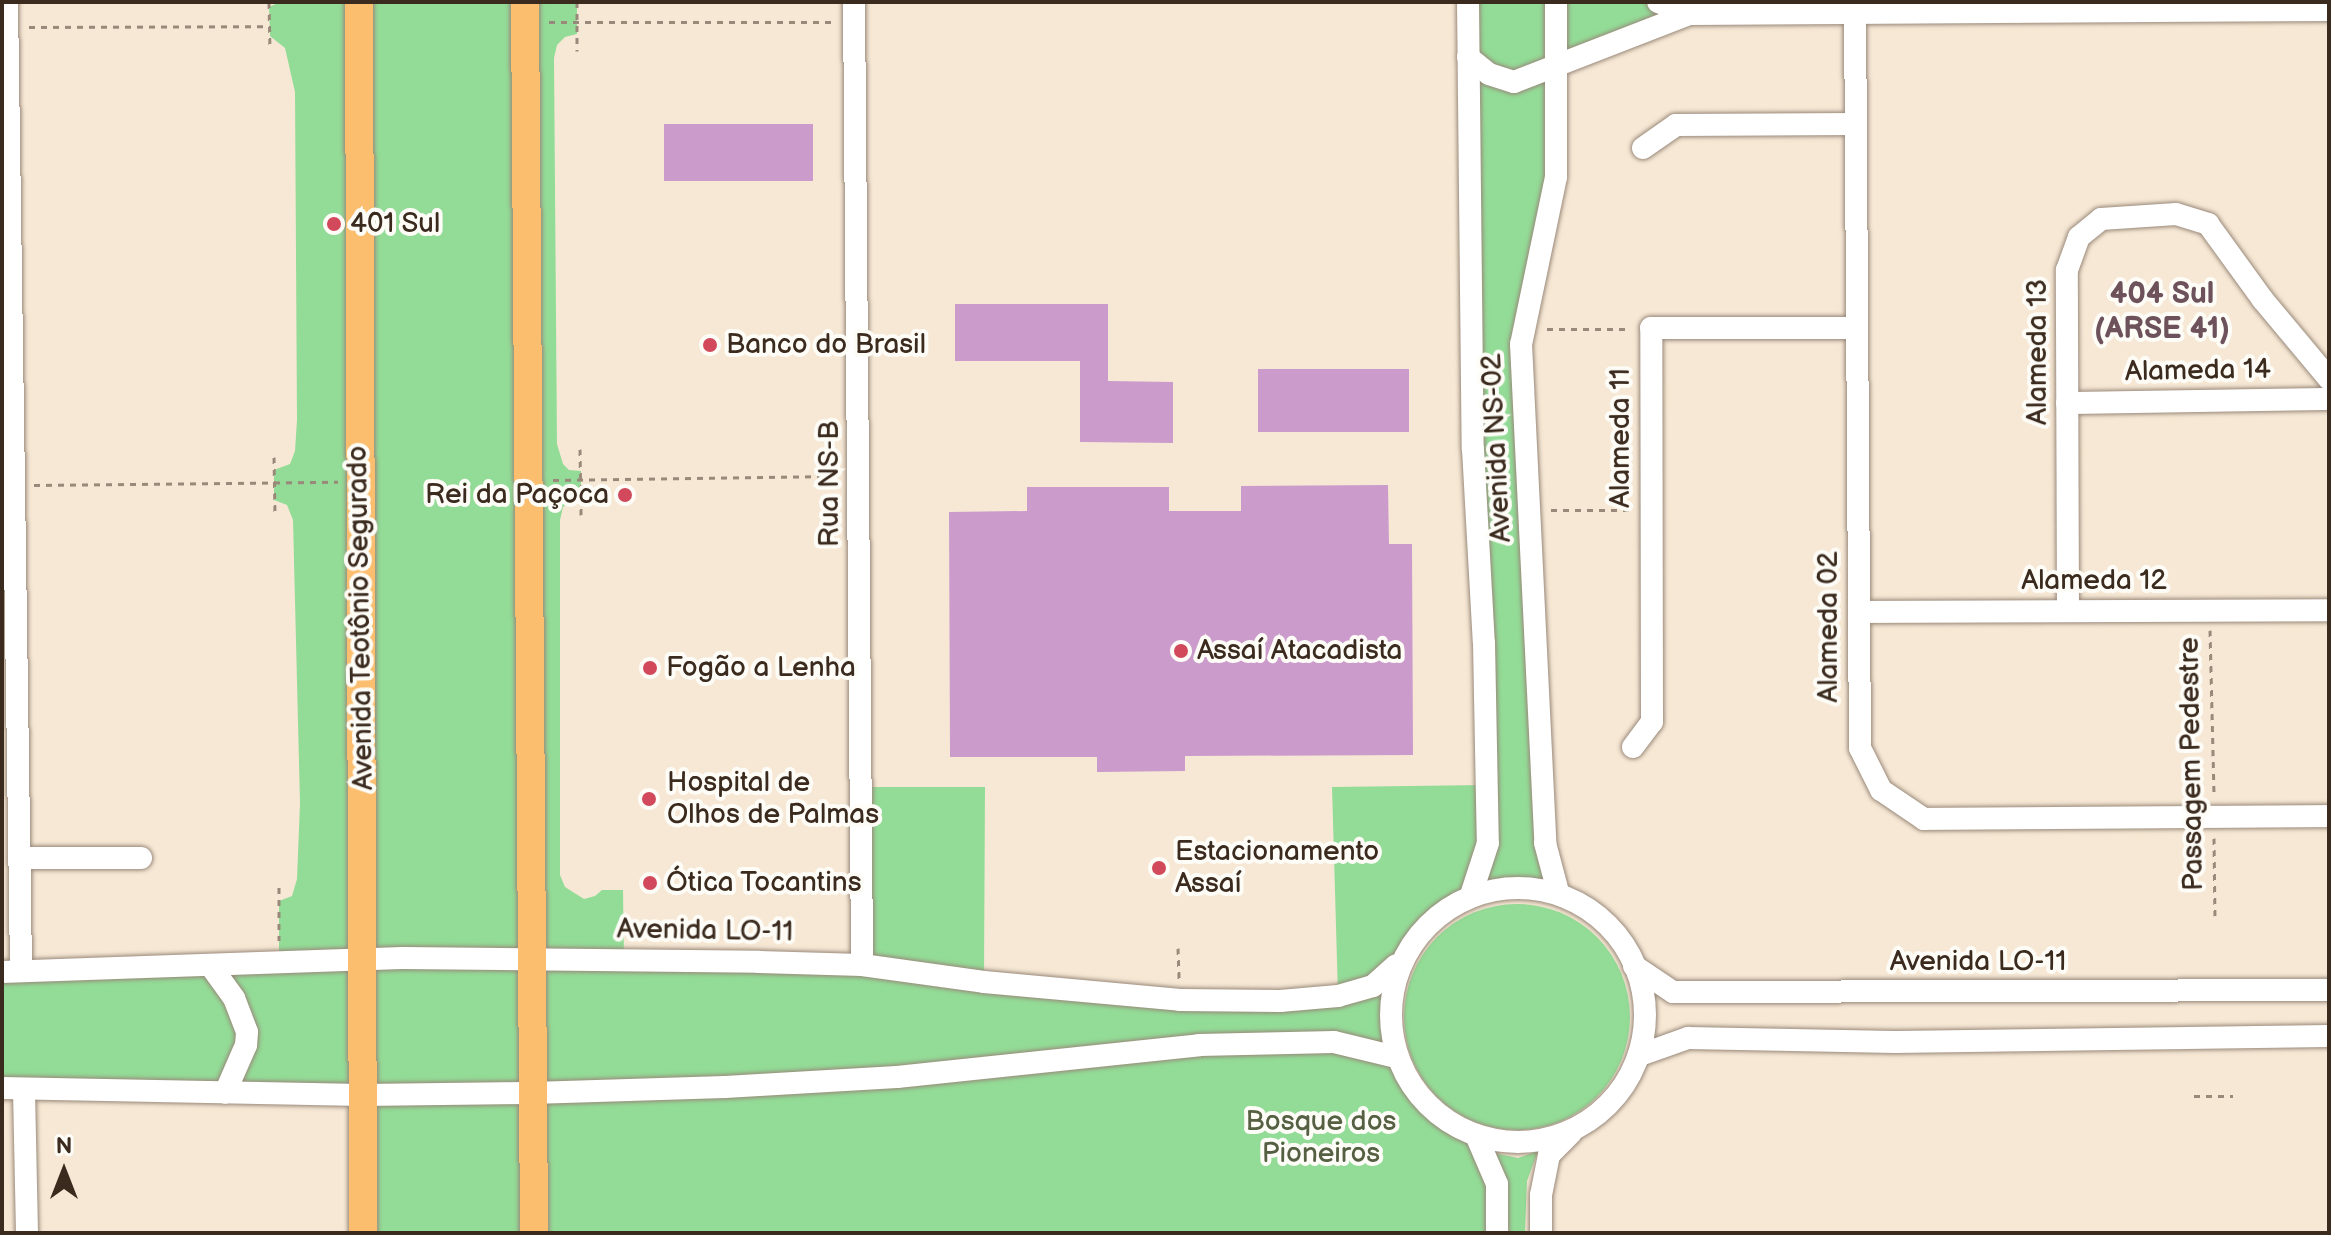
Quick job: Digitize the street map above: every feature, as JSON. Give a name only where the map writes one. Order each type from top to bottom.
[{"type":"main road","name":"Avenida Teotônio Segurado","points":[[359,2],[358,481],[364,827],[363,1233]]},
{"type":"main road","points":[[525,12],[534,1233]]},
{"type":"street","points":[[7,2],[8,462],[14,486],[9,714],[13,844],[11,971]]},
{"type":"street","name":"Avenida NS-02","points":[[1468,2],[1473,449],[1484,643],[1488,843],[1472,892]]},
{"type":"street","name":"Avenida NS-02","points":[[1556,2],[1556,177],[1521,344],[1545,843],[1558,892]]},
{"type":"street","points":[[1658,2],[1689,14]]},
{"type":"street","points":[[2325,2],[2329,9]]},
{"type":"street","points":[[1468,57],[1489,74],[1514,82],[1689,14],[1855,7],[2329,9]]},
{"type":"street","name":"Alameda 02","points":[[1855,7],[1860,748],[1881,790],[1924,819],[2329,816]]},
{"type":"street","name":"Rua NS-B","points":[[854,12],[862,965]]},
{"type":"street","points":[[1643,148],[1676,125],[1856,124]]},
{"type":"street","name":"Alameda 13","points":[[2068,611],[2067,270],[2079,237],[2101,219],[2176,214],[2208,224],[2263,300],[2329,379]]},
{"type":"street","name":"Alameda 11","points":[[1633,747],[1652,722],[1651,328],[1857,328]]},
{"type":"street","name":"Alameda 14","points":[[2067,403],[2329,399]]},
{"type":"street","name":"Alameda 12","points":[[1859,612],[2329,610]]},
{"type":"street","points":[[13,844],[141,858]]},
{"type":"street","points":[[1497,1233],[1497,1184],[1478,1140],[1420,1097],[1396,1057],[1391,1018],[1396,965],[1427,926],[1472,892],[1558,892],[1616,937],[1634,966],[1646,1008],[1643,1054],[1618,1097],[1572,1132],[1549,1155],[1541,1195],[1541,1233]]},
{"type":"street","name":"Avenida LO-11","points":[[11,971],[362,959],[862,965],[984,982],[1149,997],[1280,1001],[1338,996],[1373,986],[1396,965]]},
{"type":"street","points":[[210,965],[234,998],[247,1032],[225,1093]]},
{"type":"street","name":"Avenida LO-11","points":[[1634,966],[1673,992],[2329,990]]},
{"type":"street","points":[[1643,1054],[1688,1038],[1895,1042],[2329,1036]]},
{"type":"street","points":[[27,1233],[13,1089],[362,1095],[532,1093],[897,1077],[1199,1045],[1334,1042],[1396,1057]]},
{"type":"street","points":[[1478,1140],[1536,1140],[1572,1132]]},
{"type":"path","points":[[269,2],[270,48]]},
{"type":"path","points":[[577,2],[577,51]]},
{"type":"path","points":[[525,12],[577,22],[854,12]]},
{"type":"path","points":[[7,27],[269,26]]},
{"type":"path","points":[[1524,329],[1651,328]]},
{"type":"path","points":[[580,449],[581,515]]},
{"type":"path","points":[[274,457],[275,513]]},
{"type":"path","points":[[529,480],[860,476]]},
{"type":"path","points":[[14,486],[274,485],[358,481]]},
{"type":"path","points":[[1530,510],[1651,510]]},
{"type":"path","name":"Passagem Pedestre","points":[[2210,610],[2215,916]]},
{"type":"path","points":[[279,887],[279,963]]},
{"type":"path","points":[[1178,948],[1180,987]]},
{"type":"path","points":[[2194,1096],[2233,1096]]},
{"type":"green space","name":"Bosque dos Pioneiros","points":[[280,2],[577,3],[577,34],[565,37],[557,45],[554,58],[557,444],[563,464],[569,470],[581,471],[581,499],[563,507],[560,520],[560,875],[565,887],[584,899],[602,890],[623,890],[624,960],[862,965],[862,787],[985,787],[984,979],[1180,1000],[1338,996],[1332,787],[1485,785],[1468,2],[1658,2],[1689,14],[1556,69],[1556,177],[1521,344],[1558,892],[1472,892],[1427,926],[1396,965],[1391,1018],[1396,1057],[1420,1097],[1478,1140],[1497,1233],[363,1233],[362,1095],[2,1088],[2,972],[279,962],[279,901],[292,896],[297,879],[300,803],[293,520],[287,505],[274,500],[274,470],[290,464],[295,451],[297,420],[295,92],[285,48],[270,36],[269,7]]},
{"type":"green space","points":[[1517,904],[1539,906],[1560,913],[1580,923],[1597,937],[1611,954],[1621,974],[1628,995],[1628,1039],[1621,1060],[1611,1080],[1597,1097],[1580,1111],[1560,1121],[1539,1128],[1517,1130],[1495,1128],[1474,1121],[1454,1111],[1437,1097],[1423,1080],[1413,1060],[1406,1039],[1404,1017],[1406,995],[1413,974],[1423,954],[1437,937],[1454,923],[1474,913],[1495,906]]},
{"type":"green space","points":[[1538,1151],[1527,1181],[1525,1233],[1509,1233],[1504,1178],[1489,1152],[1518,1158]]},
{"type":"building","points":[[664,124],[813,124],[813,181],[664,181]]},
{"type":"building","points":[[955,304],[1108,304],[1108,381],[1173,382],[1173,443],[1080,442],[1080,361],[955,361]]},
{"type":"building","points":[[1258,369],[1409,369],[1409,432],[1258,432]]},
{"type":"building","name":"Assaí Atacadista","points":[[1388,485],[1389,544],[1412,544],[1413,755],[1185,756],[1185,771],[1097,772],[1097,757],[950,757],[949,512],[1027,511],[1027,487],[1169,487],[1169,511],[1241,511],[1241,486]]},
{"type":"place","name":"401 Sul","points":[[334,224]]},
{"type":"place","name":"Banco do Brasil","points":[[710,345]]},
{"type":"place","name":"Rei da Paçoca","points":[[625,495]]},
{"type":"place","name":"Assaí Atacadista","points":[[1181,651]]},
{"type":"place","name":"Fogão a Lenha","points":[[650,668]]},
{"type":"place","name":"Hospital de Olhos de Palmas","points":[[649,799]]},
{"type":"place","name":"Estacionamento Assaí","points":[[1159,868]]},
{"type":"place","name":"Ótica Tocantins","points":[[650,883]]},
{"type":"district","name":"404 Sul (ARSE 41)","points":[[2162,311]]}]
